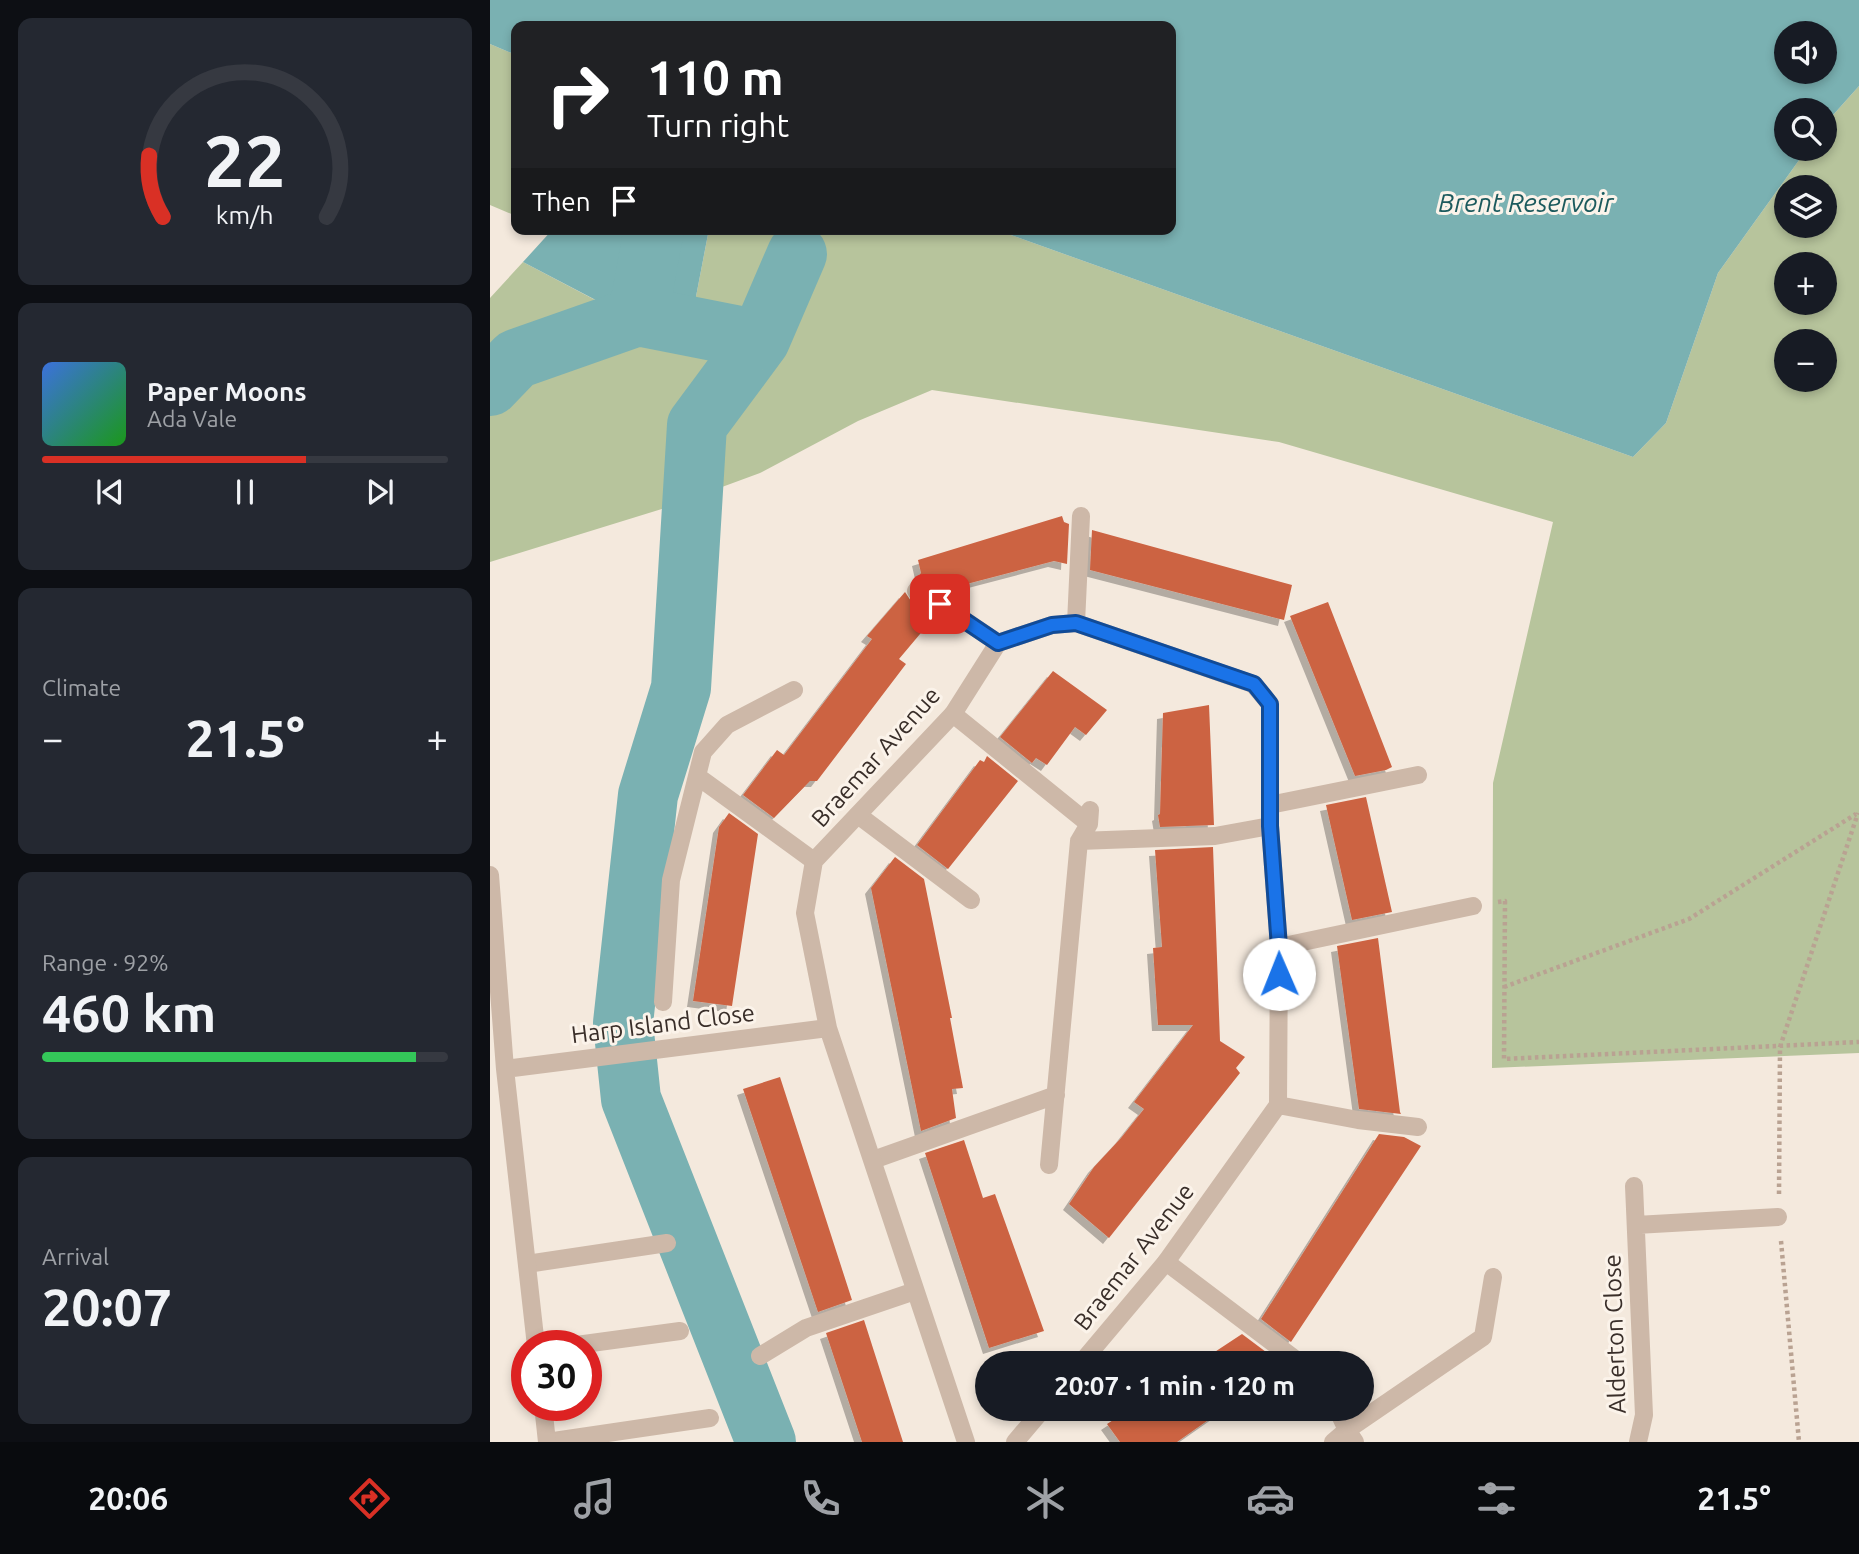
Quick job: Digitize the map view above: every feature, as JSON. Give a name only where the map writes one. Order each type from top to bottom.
[{"type":"street","points":[[1076,623],[1081,516]]},
{"type":"street","points":[[916,591],[998,643],[1052,625],[1076,623],[1254,684],[1270,704],[1270,826],[1279,947],[1278,1105],[1358,1120],[1418,1127]]},
{"type":"street","name":"Braemar Avenue","points":[[966,1442],[828,1028],[805,914],[814,861],[953,714],[998,643]]},
{"type":"street","points":[[663,1002],[671,880],[703,752],[727,725],[794,690]]},
{"type":"street","points":[[953,714],[1089,817],[1079,841],[1049,1166]]},
{"type":"street","points":[[1270,805],[1418,775]]},
{"type":"street","points":[[697,776],[814,861]]},
{"type":"street","points":[[858,814],[971,900]]},
{"type":"street","points":[[1079,841],[1215,836],[1270,826]]},
{"type":"street","points":[[490,875],[505,1069],[534,1330]]},
{"type":"street","points":[[1279,947],[1474,906]]},
{"type":"street","name":"Harp Island Close","points":[[505,1069],[828,1028]]},
{"type":"street","points":[[873,1160],[1056,1095]]},
{"type":"street","name":"Braemar Avenue","points":[[1092,1351],[1166,1262],[1278,1105]]},
{"type":"street","name":"Alderton Close","points":[[1634,1186],[1644,1415],[1638,1442]]},
{"type":"street","name":"Alderton Close","points":[[1636,1225],[1778,1217]]},
{"type":"street","points":[[527,1264],[667,1243]]},
{"type":"street","points":[[1166,1262],[1284,1351]]},
{"type":"street","points":[[1340,1421],[1345,1438],[1483,1337],[1493,1277]]},
{"type":"street","points":[[760,1356],[806,1328],[915,1291]]},
{"type":"street","points":[[602,1342],[680,1331]]},
{"type":"street","points":[[545,1421],[547,1442],[710,1418]]},
{"type":"street","points":[[1016,1442],[1033,1421]]},
{"type":"path","points":[[1504,987],[1689,919],[1858,812]]},
{"type":"path","points":[[1799,1442],[1778,1217],[1780,1047],[1858,812]]},
{"type":"path","points":[[1474,906],[1505,901],[1504,1059],[1859,1042]]},
{"type":"green space","points":[[490,44],[511,53],[511,214],[490,205]]},
{"type":"green space","points":[[1859,86],[1859,1053],[1492,1068],[1493,783],[1553,522],[1279,442],[932,390],[858,421],[760,473],[665,508],[490,562],[490,298],[523,262],[675,342],[694,307],[708,235],[1011,235],[1633,457],[1666,423],[1718,273],[1774,195],[1774,238],[1837,238],[1837,175],[1788,175],[1798,161],[1837,161],[1837,111]]},
{"type":"water","name":"Brent Reservoir","points":[[490,0],[1859,0],[1859,86],[1837,111],[1837,98],[1774,98],[1774,161],[1798,161],[1788,175],[1774,175],[1774,195],[1718,273],[1666,423],[1633,457],[1011,235],[1176,235],[1176,21],[511,21],[511,53],[490,44]]},
{"type":"water","points":[[548,235],[708,235],[694,307],[676,342],[523,262]]},
{"type":"building","points":[[1062,516],[1064,522],[1069,524],[1067,564],[1054,561],[959,586],[950,597],[915,580],[921,573],[918,560]]},
{"type":"building","points":[[1092,530],[1292,585],[1284,620],[1090,570]]},
{"type":"building","points":[[905,592],[911,601],[936,615],[899,659],[906,664],[817,781],[810,781],[774,818],[743,795],[777,750],[784,755],[872,639],[867,636]]},
{"type":"building","points":[[1328,602],[1392,767],[1386,770],[1355,776],[1290,616]]},
{"type":"building","points":[[1053,671],[1107,710],[1086,735],[1075,727],[1047,765],[1036,758],[1032,763],[1000,737]]},
{"type":"building","points":[[1209,705],[1214,825],[1160,827],[1158,815],[1163,713]]},
{"type":"building","points":[[987,756],[1018,781],[948,869],[917,845],[980,760],[984,762]]},
{"type":"building","points":[[1366,797],[1392,912],[1352,920],[1326,805]]},
{"type":"building","points":[[729,813],[758,834],[732,1006],[693,1001],[719,827]]},
{"type":"building","points":[[1213,847],[1220,1041],[1245,1057],[1236,1068],[1240,1073],[1109,1238],[1069,1204],[1094,1167],[1144,1109],[1134,1102],[1193,1025],[1158,1025],[1153,948],[1162,947],[1155,850]]},
{"type":"building","points":[[895,857],[924,879],[963,1088],[952,1089],[956,1118],[921,1131],[871,888]]},
{"type":"building","points":[[1378,938],[1401,1114],[1359,1109],[1337,946]]},
{"type":"building","points":[[780,1077],[852,1300],[818,1312],[743,1089]]},
{"type":"building","points":[[1379,1134],[1404,1137],[1421,1146],[1291,1342],[1261,1319]]},
{"type":"building","points":[[964,1140],[983,1198],[995,1194],[1044,1331],[989,1348],[925,1153]]},
{"type":"building","points":[[864,1320],[903,1442],[862,1442],[826,1333]]},
{"type":"building","points":[[1242,1334],[1265,1351],[1216,1351]]},
{"type":"building","points":[[1112,1421],[1207,1421],[1177,1442],[1120,1442],[1107,1424]]},
{"type":"waterway","points":[[490,386],[516,359],[638,316],[653,235]]},
{"type":"waterway","points":[[766,1442],[631,1099],[623,1023],[648,795],[681,688],[697,425],[760,340],[797,254]]},
{"type":"waterway","points":[[638,316],[760,340]]},
{"type":"route","points":[[940,604],[998,643],[1052,625],[1076,623],[1254,684],[1270,704],[1270,826],[1279,974]]}]
